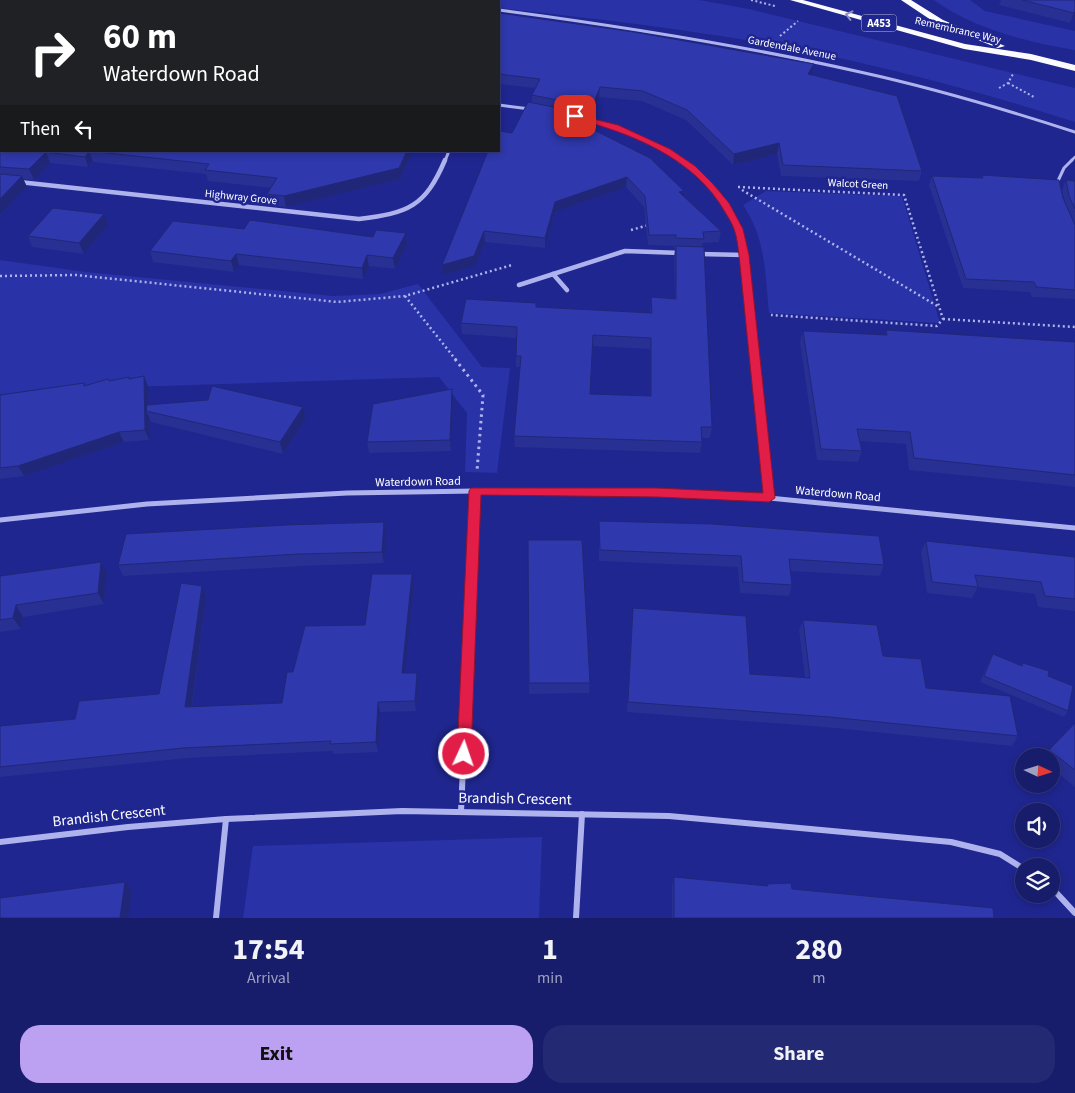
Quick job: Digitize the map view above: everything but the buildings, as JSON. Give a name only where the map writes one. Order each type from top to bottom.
[{"type":"highway","name":"Remembrance Way","points":[[794,0],[964,46],[1031,57],[1075,68]]},
{"type":"highway","name":"Remembrance Way","points":[[906,0],[940,22],[1031,57]]},
{"type":"street","name":"Gardendale Avenue","points":[[500,10],[655,31],[763,51],[910,82],[976,100],[1075,132]]},
{"type":"street","points":[[500,105],[539,110]]},
{"type":"street","points":[[579,117],[615,127],[667,150],[692,168],[724,203],[739,229],[744,255],[769,498]]},
{"type":"street","name":"Highwray Grove","points":[[10,181],[359,218],[392,215],[418,203],[432,188],[448,152]]},
{"type":"street","points":[[520,285],[625,251],[684,253]]},
{"type":"street","points":[[694,254],[744,255]]},
{"type":"street","points":[[553,274],[567,290]]},
{"type":"street","points":[[461,812],[475,491]]},
{"type":"street","name":"Waterdown Road","points":[[0,520],[156,504],[347,493],[475,491],[657,492],[769,498],[1075,528]]},
{"type":"street","name":"Brandish Crescent","points":[[0,842],[128,827],[226,819],[402,811],[582,814],[669,816],[951,842],[1000,854],[1015,863]]},
{"type":"street","points":[[576,918],[582,814]]},
{"type":"street","points":[[216,918],[226,819]]},
{"type":"street","points":[[1060,897],[1075,913]]},
{"type":"lane","points":[[1056,189],[1059,176],[1075,157]]},
{"type":"path","points":[[763,51],[799,20]]},
{"type":"path","points":[[1008,83],[1035,97]]},
{"type":"path","name":"Walcot Green","points":[[940,307],[736,187],[904,195],[940,307],[943,319]]},
{"type":"path","points":[[630,230],[649,225]]},
{"type":"path","points":[[0,276],[76,275],[337,302],[405,296],[518,263]]},
{"type":"path","points":[[405,296],[483,395],[475,491]]},
{"type":"path","points":[[750,314],[937,326],[943,319],[1075,327]]},
{"type":"shaded area","points":[[500,0],[699,0],[749,9],[1075,88],[1075,122],[991,96],[934,81],[805,51],[674,29],[500,8]]},
{"type":"shaded area","points":[[934,0],[970,0],[985,11],[1075,31],[1075,50],[1002,33],[966,19]]},
{"type":"shaded area","points":[[766,191],[902,196],[940,323],[769,313],[765,270],[760,244],[751,218],[743,205]]},
{"type":"shaded area","points":[[0,260],[86,272],[333,296],[380,294],[418,284],[482,367],[510,368],[497,473],[465,472],[467,413],[439,377],[98,388],[0,398]]},
{"type":"shaded area","points":[[542,837],[539,918],[243,918],[253,846]]},
{"type":"route","points":[[464,754],[475,491],[657,492],[769,498],[744,255],[739,229],[724,203],[710,186],[692,168],[667,150],[615,127],[575,116]]}]
